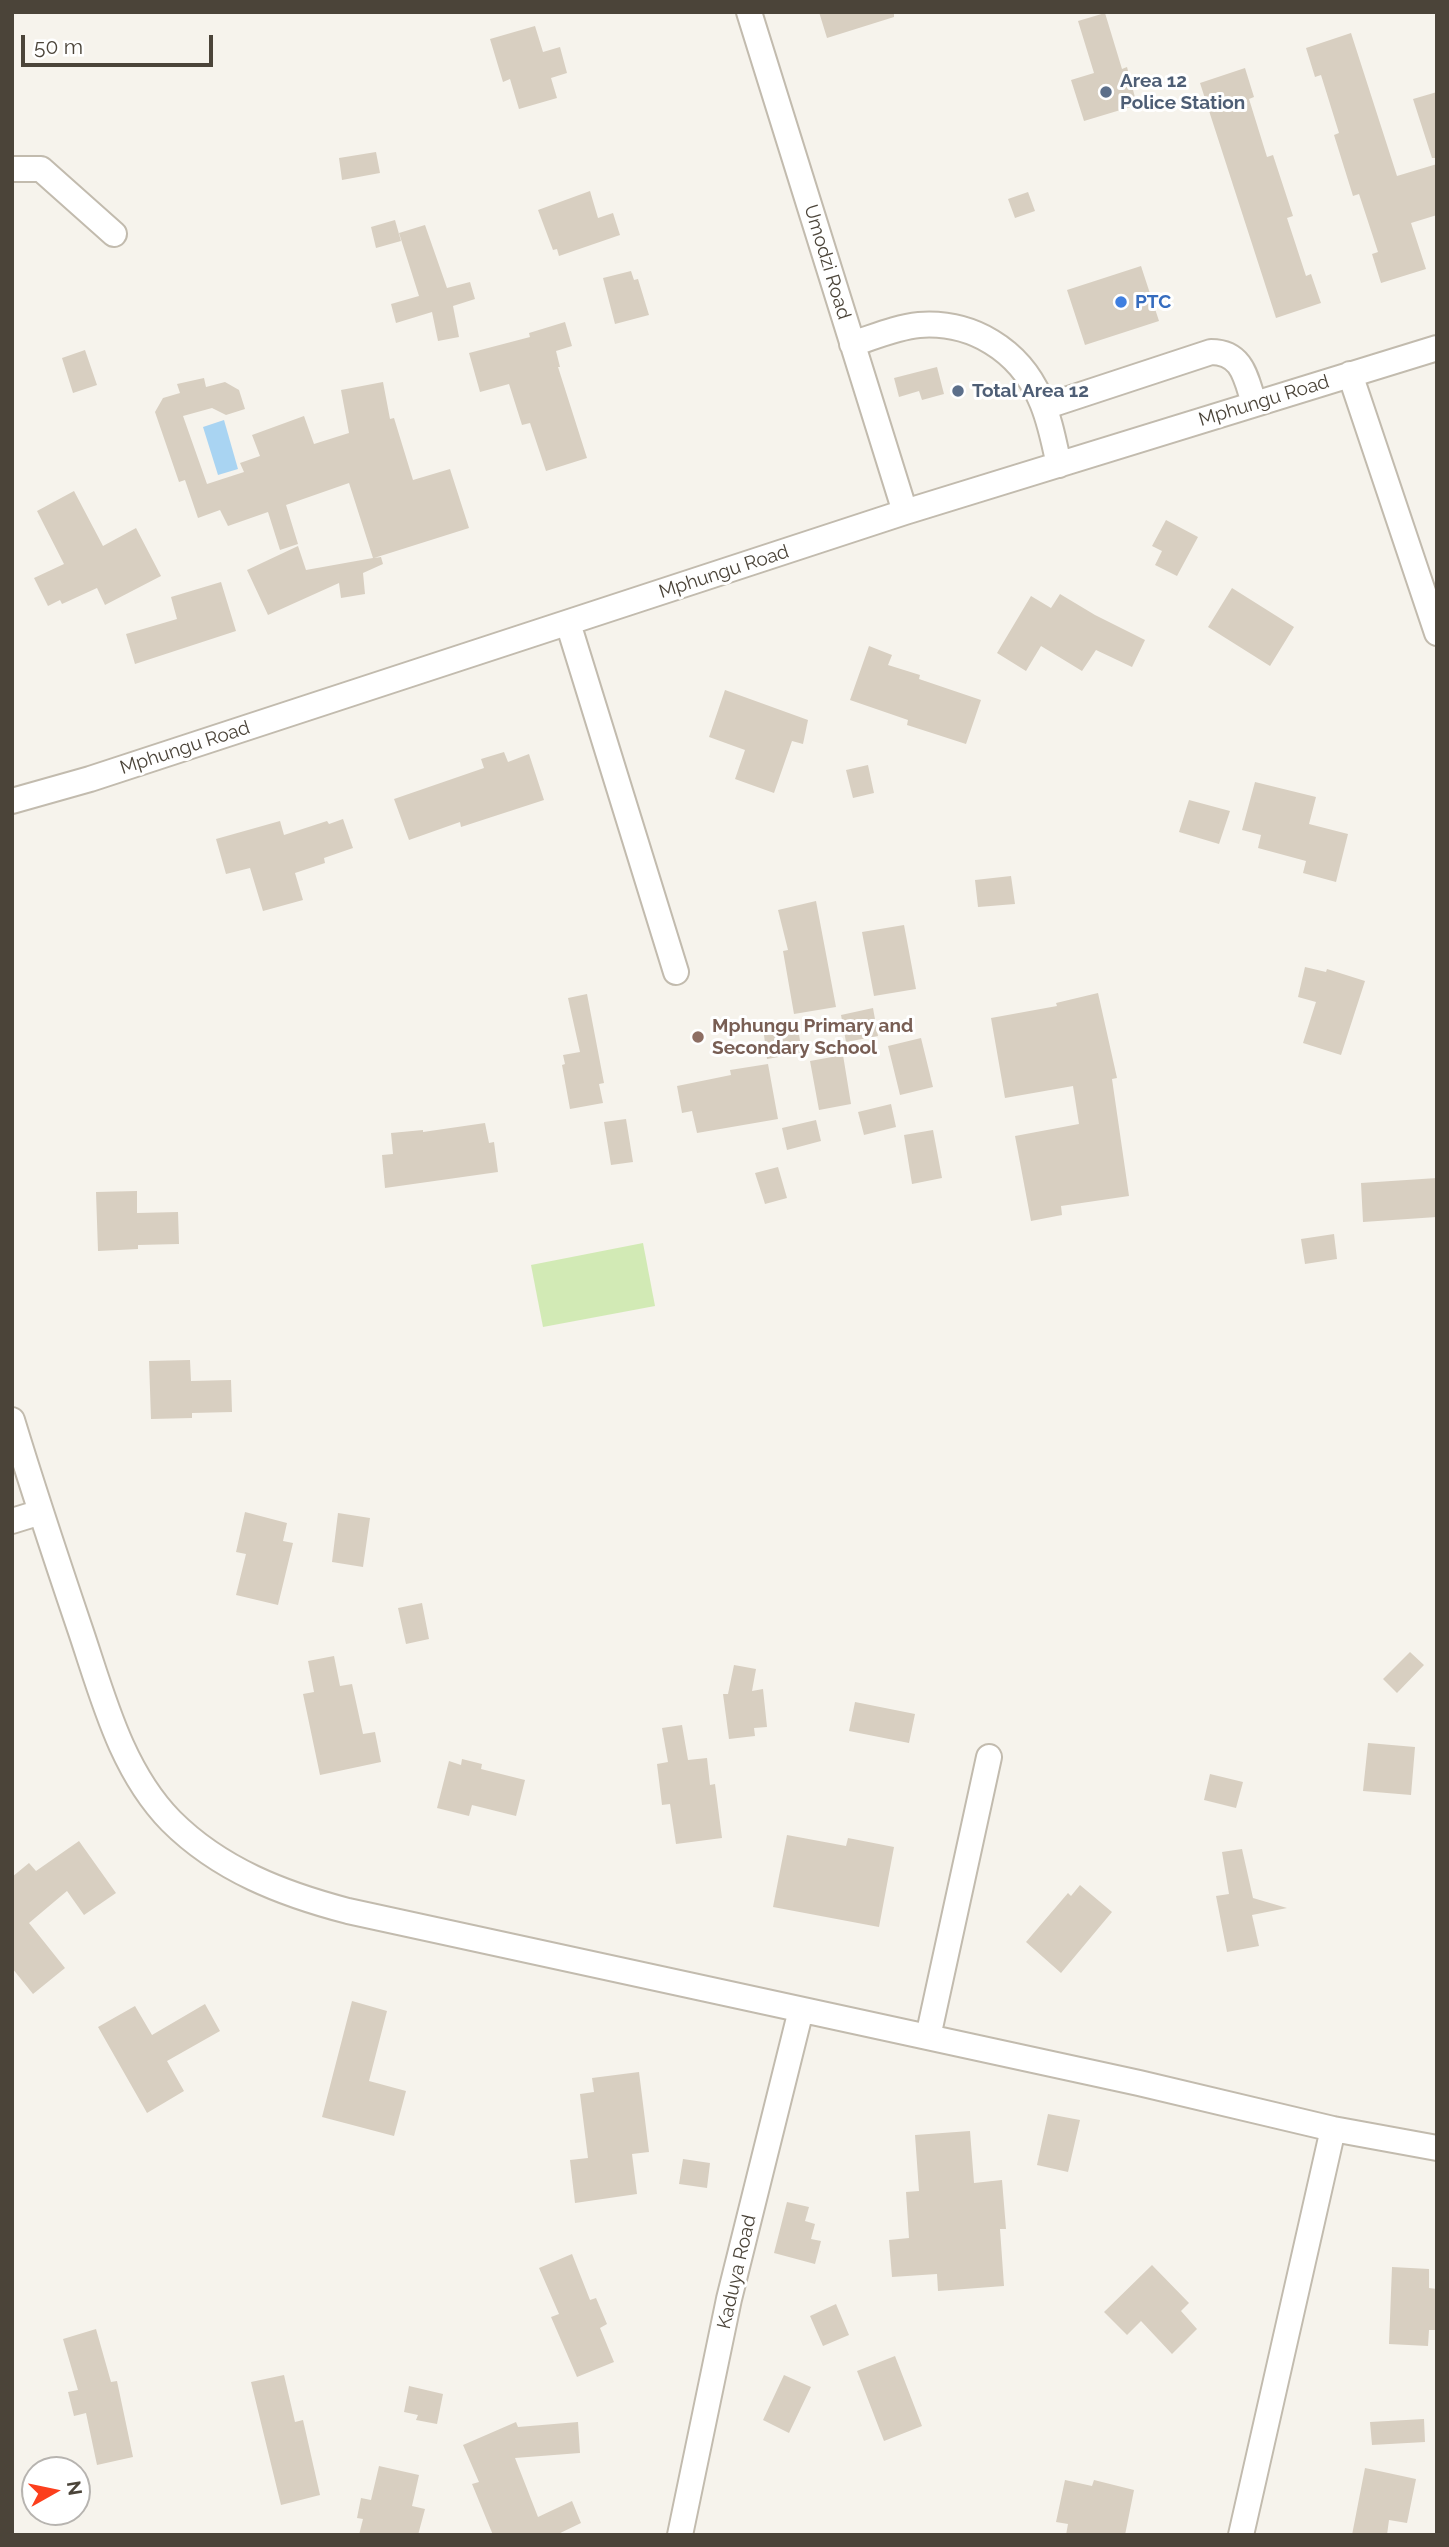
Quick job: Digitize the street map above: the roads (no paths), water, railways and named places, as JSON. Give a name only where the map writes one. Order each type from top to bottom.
[{"type":"street","name":"Umodzi Road","points":[[749,12],[905,512]]},
{"type":"street","points":[[12,169],[41,169],[114,234]]},
{"type":"street","points":[[852,344],[917,325],[939,325],[961,328],[1000,347],[1017,361],[1030,378],[1044,407],[1059,465]]},
{"type":"street","name":"Mphungu Road","points":[[12,801],[90,779],[905,512],[1437,348]]},
{"type":"street","points":[[1044,407],[1211,352],[1228,354],[1240,364],[1254,403]]},
{"type":"street","points":[[1350,374],[1437,633]]},
{"type":"street","points":[[568,623],[676,972]]},
{"type":"street","points":[[12,1420],[111,1719],[142,1784],[171,1821],[201,1846],[271,1888],[348,1912],[928,2037],[1333,2129],[1437,2148]]},
{"type":"street","points":[[12,1521],[41,1512]]},
{"type":"street","points":[[928,2037],[989,1757]]},
{"type":"street","name":"Kaduya Road","points":[[680,2535],[729,2299],[801,2010]]},
{"type":"street","points":[[1241,2535],[1333,2129]]},
{"type":"water","points":[[224,420],[238,469],[218,475],[203,427]]},
{"type":"place","name":"Area 12 Police Station","points":[[1106,92]]},
{"type":"place","name":"PTC","points":[[1121,302]]},
{"type":"place","name":"Total Area 12","points":[[958,391]]},
{"type":"place","name":"Mphungu Primary and Secondary School","points":[[698,1037]]}]
